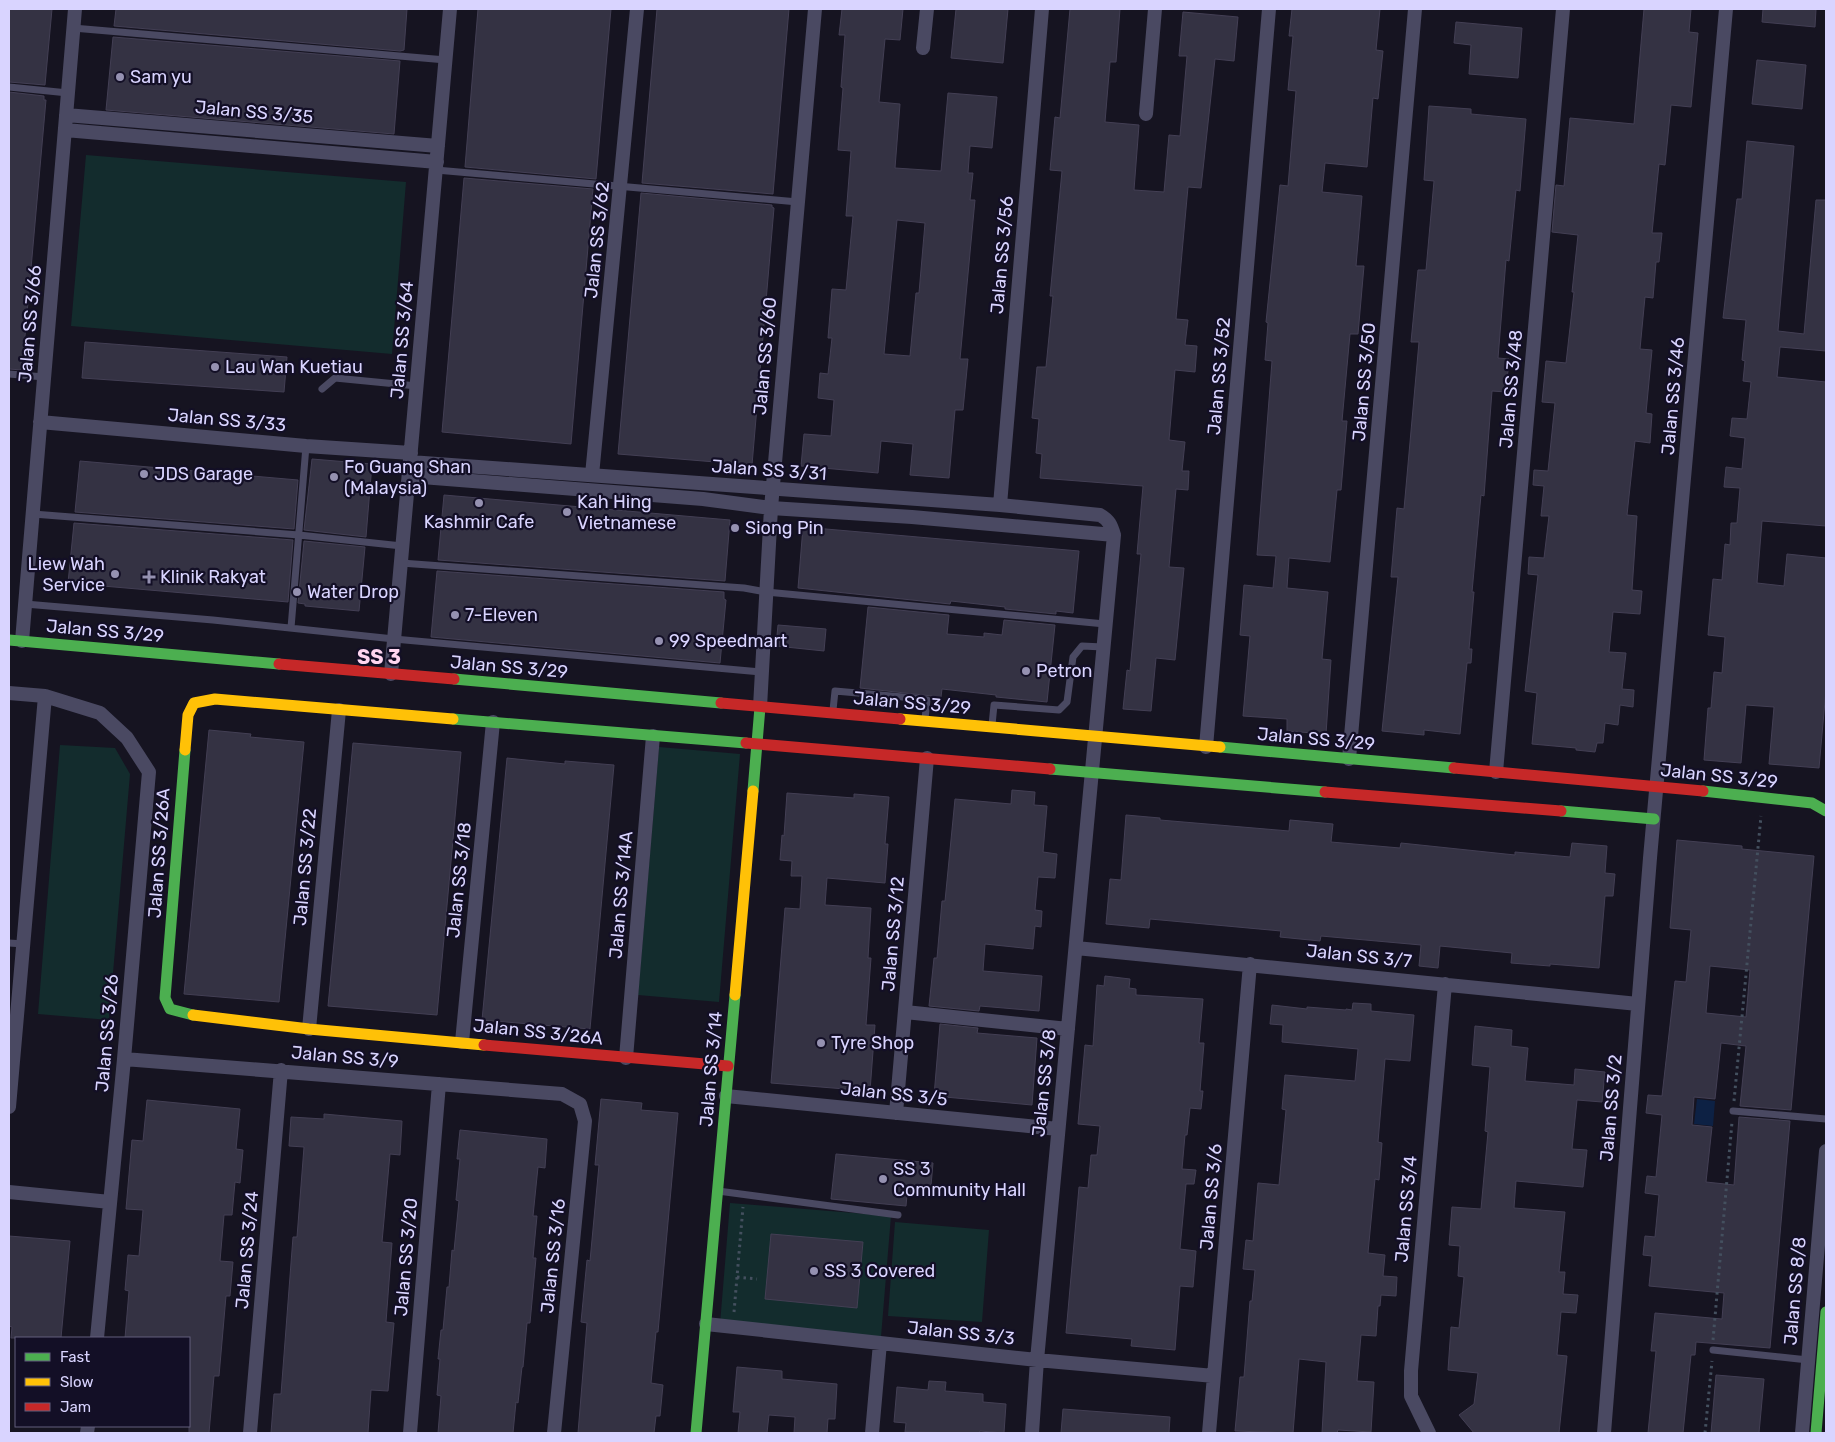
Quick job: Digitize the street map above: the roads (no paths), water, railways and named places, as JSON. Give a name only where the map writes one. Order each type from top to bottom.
[{"type":"main road","name":"Jalan SS 3/29","points":[[15,641],[1657,786],[1812,804],[1826,811]]},
{"type":"main road","name":"Jalan SS 3/26A","points":[[728,1066],[309,1029],[193,1015],[170,1009],[166,998],[188,715],[194,703],[215,700],[1654,818]]},
{"type":"main road","name":"Jalan SS 3/14","points":[[696,1433],[760,707]]},
{"type":"main road","name":"Jalan SS 3/29","points":[[1812,804],[1826,798]]},
{"type":"main road","points":[[1816,1433],[1826,1312]]},
{"type":"street","name":"Jalan SS 3/66","points":[[15,641],[25,604],[75,9]]},
{"type":"street","name":"Jalan SS 3/64","points":[[391,674],[450,9]]},
{"type":"street","name":"Jalan SS 3/62","points":[[592,475],[637,9]]},
{"type":"street","name":"Jalan SS 3/60","points":[[760,707],[771,508],[814,9]]},
{"type":"street","points":[[924,48],[927,9]]},
{"type":"street","name":"Jalan SS 3/56","points":[[1000,505],[1042,9]]},
{"type":"street","points":[[1146,114],[1155,9]]},
{"type":"street","name":"Jalan SS 3/52","points":[[1206,746],[1269,9]]},
{"type":"street","name":"Jalan SS 3/50","points":[[1349,759],[1415,9]]},
{"type":"street","name":"Jalan SS 3/48","points":[[1496,772],[1563,9]]},
{"type":"street","name":"Jalan SS 3/46","points":[[1657,786],[1726,9]]},
{"type":"street","name":"Jalan SS 3/35","points":[[66,115],[438,146]]},
{"type":"street","name":"Jalan SS 3/35","points":[[65,130],[437,166]]},
{"type":"street","name":"Jalan SS 3/33","points":[[40,422],[410,457]]},
{"type":"street","name":"Jalan SS 3/31","points":[[408,476],[703,499],[771,508],[912,517],[1114,535],[1111,524],[1100,515],[1000,505],[592,475],[410,457]]},
{"type":"street","points":[[1095,737],[1114,535]]},
{"type":"street","name":"Jalan SS 3/26","points":[[9,693],[45,696],[100,713],[126,738],[149,772],[124,1059],[96,1337]]},
{"type":"street","points":[[9,1106],[45,696]]},
{"type":"street","name":"Jalan SS 3/22","points":[[309,1029],[339,710]]},
{"type":"street","name":"Jalan SS 3/18","points":[[462,1042],[493,722]]},
{"type":"street","name":"Jalan SS 3/14A","points":[[626,1058],[653,736]]},
{"type":"street","name":"Jalan SS 3/8","points":[[1032,1433],[1037,1360],[1095,737]]},
{"type":"street","name":"Jalan SS 3/12","points":[[896,1113],[928,758]]},
{"type":"street","name":"Jalan SS 3/2","points":[[1604,1433],[1657,786]]},
{"type":"street","name":"Jalan SS 3/7","points":[[1076,948],[1638,1004]]},
{"type":"street","name":"Jalan SS 3/6","points":[[1209,1433],[1250,964]]},
{"type":"street","name":"Jalan SS 3/4","points":[[1429,1433],[1411,1396],[1411,1371],[1445,984]]},
{"type":"street","points":[[905,1012],[1068,1029]]},
{"type":"street","name":"Jalan SS 3/9","points":[[124,1059],[281,1070],[562,1094]]},
{"type":"street","name":"Jalan SS 3/24","points":[[250,1433],[281,1070]]},
{"type":"street","name":"Jalan SS 3/20","points":[[410,1433],[439,1084]]},
{"type":"street","name":"Jalan SS 3/16","points":[[554,1433],[585,1121],[580,1104],[562,1094]]},
{"type":"street","name":"Jalan SS 3/5","points":[[726,1096],[1058,1129]]},
{"type":"street","name":"Jalan SS 8/8","points":[[1802,1433],[1826,1151]]},
{"type":"street","points":[[9,1192],[110,1202]]},
{"type":"street","name":"Jalan SS 3/3","points":[[706,1324],[880,1344],[1214,1376]]},
{"type":"street","points":[[872,1433],[880,1344]]},
{"type":"lane","points":[[73,28],[446,60]]},
{"type":"lane","points":[[9,87],[68,92]]},
{"type":"lane","points":[[437,166],[621,186],[798,202]]},
{"type":"lane","points":[[9,374],[44,377]]},
{"type":"lane","points":[[322,389],[335,378],[417,386]]},
{"type":"lane","points":[[291,628],[306,446]]},
{"type":"lane","points":[[32,514],[299,535],[402,546]]},
{"type":"lane","points":[[401,562],[744,588],[766,592],[1105,624]]},
{"type":"lane","points":[[25,604],[291,628],[394,640],[762,672]]},
{"type":"lane","points":[[992,728],[994,705],[1046,710],[1059,710],[1063,708],[1066,702],[1073,656],[1082,646],[1103,647]]},
{"type":"lane","points":[[833,713],[834,691],[914,698],[927,700],[925,722]]},
{"type":"lane","points":[[9,942],[24,944]]},
{"type":"lane","points":[[1733,1111],[1826,1119]]},
{"type":"lane","points":[[718,1192],[898,1215]]},
{"type":"lane","points":[[1713,1350],[1808,1360]]},
{"type":"water","points":[[1697,1099],[1715,1101],[1713,1126],[1694,1124]]},
{"type":"place","name":"Sam yu","points":[[120,77]]},
{"type":"place","name":"Lau Wan Kuetiau","points":[[215,367]]},
{"type":"place","name":"JDS Garage","points":[[144,474]]},
{"type":"place","name":"Fo Guang Shan (Malaysia)","points":[[334,477]]},
{"type":"place","name":"Kashmir Cafe","points":[[479,503]]},
{"type":"place","name":"Kah Hing Vietnamese","points":[[567,512]]},
{"type":"place","name":"Siong Pin","points":[[735,528]]},
{"type":"place","name":"Liew Wah Service","points":[[115,574]]},
{"type":"place","name":"Klinik Rakyat","points":[[149,577]]},
{"type":"place","name":"Water Drop","points":[[297,592]]},
{"type":"place","name":"7-Eleven","points":[[455,615]]},
{"type":"place","name":"99 Speedmart","points":[[659,641]]},
{"type":"place","name":"Petron","points":[[1026,671]]},
{"type":"place","name":"Tyre Shop","points":[[821,1043]]},
{"type":"place","name":"SS 3 Community Hall","points":[[883,1179]]},
{"type":"place","name":"SS 3 Covered","points":[[814,1271]]},
{"type":"district","name":"SS 3","points":[[379,657]]}]
